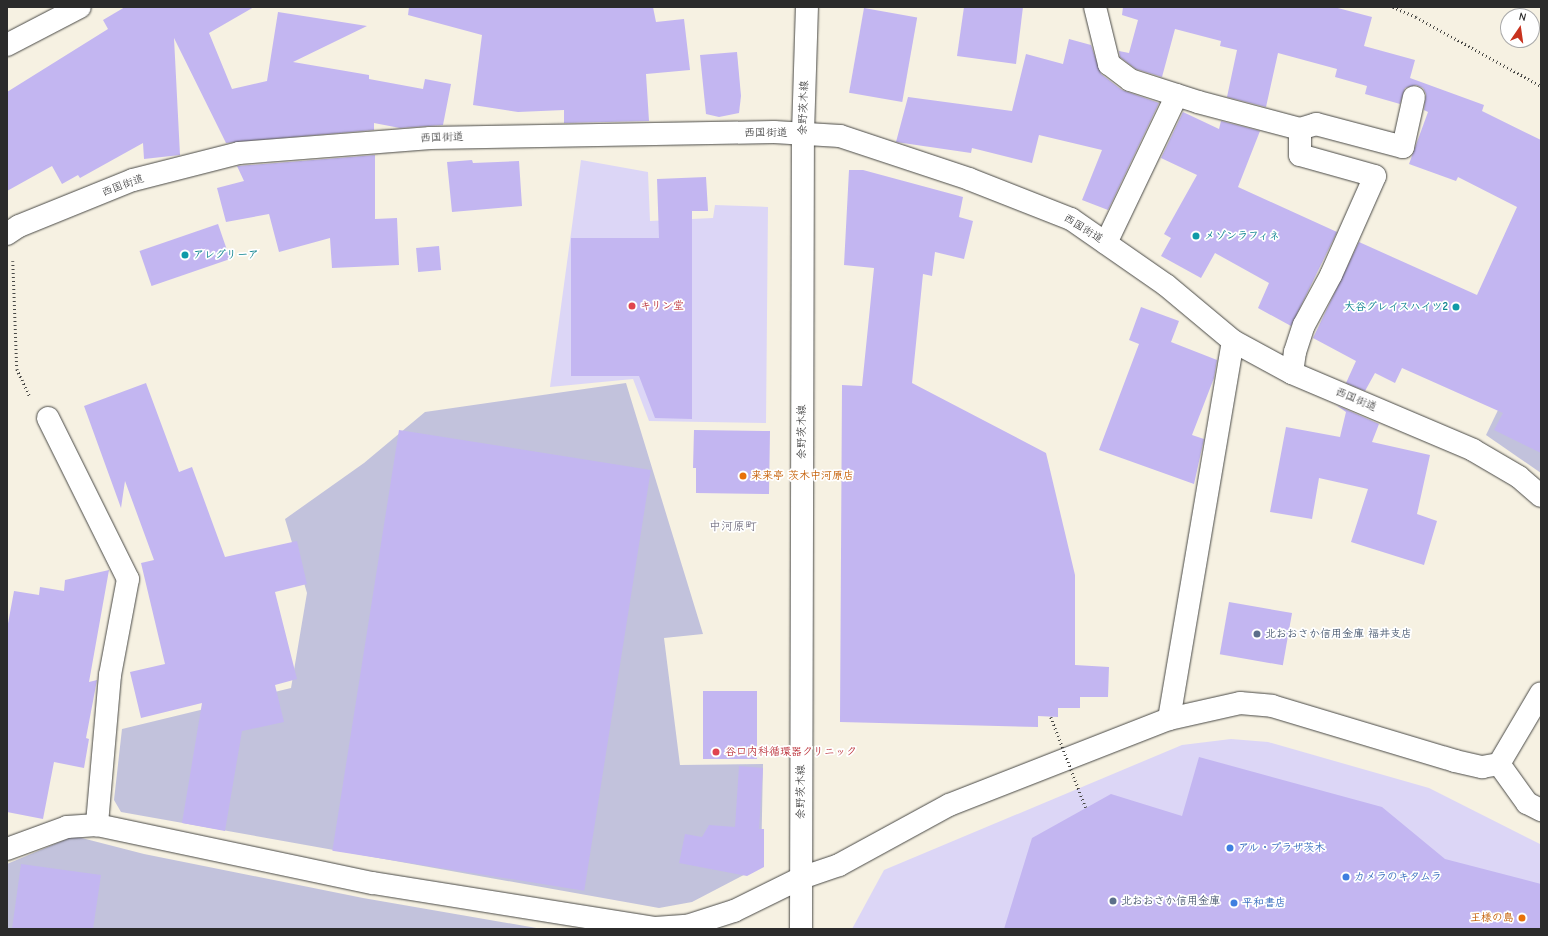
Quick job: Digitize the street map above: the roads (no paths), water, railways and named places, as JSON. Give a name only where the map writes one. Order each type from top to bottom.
[{"type":"street","points":[[7,45],[80,7]]},
{"type":"street","name":"余野茨木線","points":[[801,929],[803,133],[807,7]]},
{"type":"street","points":[[1095,7],[1109,64],[1130,80],[1177,95],[1300,129],[1316,124],[1403,147],[1414,97]]},
{"type":"street","points":[[1106,243],[1177,95]]},
{"type":"street","points":[[1292,372],[1295,352],[1304,325],[1331,276],[1376,176],[1300,155],[1300,129]]},
{"type":"street","name":"西国街道","points":[[9,232],[134,180],[239,153],[430,138],[803,133],[840,136],[969,179],[1071,219],[1166,285],[1233,341],[1292,372],[1473,450],[1519,477],[1541,496]]},
{"type":"street","points":[[1169,719],[1233,341]]},
{"type":"street","points":[[48,418],[128,579],[110,675],[97,825]]},
{"type":"street","points":[[7,849],[67,827],[97,825],[373,883],[655,928],[687,926],[734,911],[801,878],[839,865],[949,805],[1169,719],[1240,703],[1272,706],[1455,761],[1482,767],[1499,764],[1541,693]]},
{"type":"street","points":[[1499,764],[1527,803],[1541,810]]},
{"type":"place","name":"メゾンラフィネ","points":[[1196,236]]},
{"type":"place","name":"アレグリーア","points":[[185,255]]},
{"type":"place","name":"キリン堂","points":[[632,306]]},
{"type":"place","name":"大谷グレイスハイツ2","points":[[1456,307]]},
{"type":"place","name":"来来亭 茨木中河原店","points":[[743,476]]},
{"type":"place","name":"北おおさか信用金庫 福井支店","points":[[1257,634]]},
{"type":"place","name":"谷口内科循環器クリニック","points":[[716,752]]},
{"type":"place","name":"アル・プラザ茨木","points":[[1230,848]]},
{"type":"place","name":"カメラのキタムラ","points":[[1346,877]]},
{"type":"place","name":"北おおさか信用金庫","points":[[1113,901]]},
{"type":"place","name":"平和書店","points":[[1234,903]]},
{"type":"place","name":"王様の島","points":[[1522,918]]},
{"type":"district","name":"中河原町","points":[[733,527]]}]
